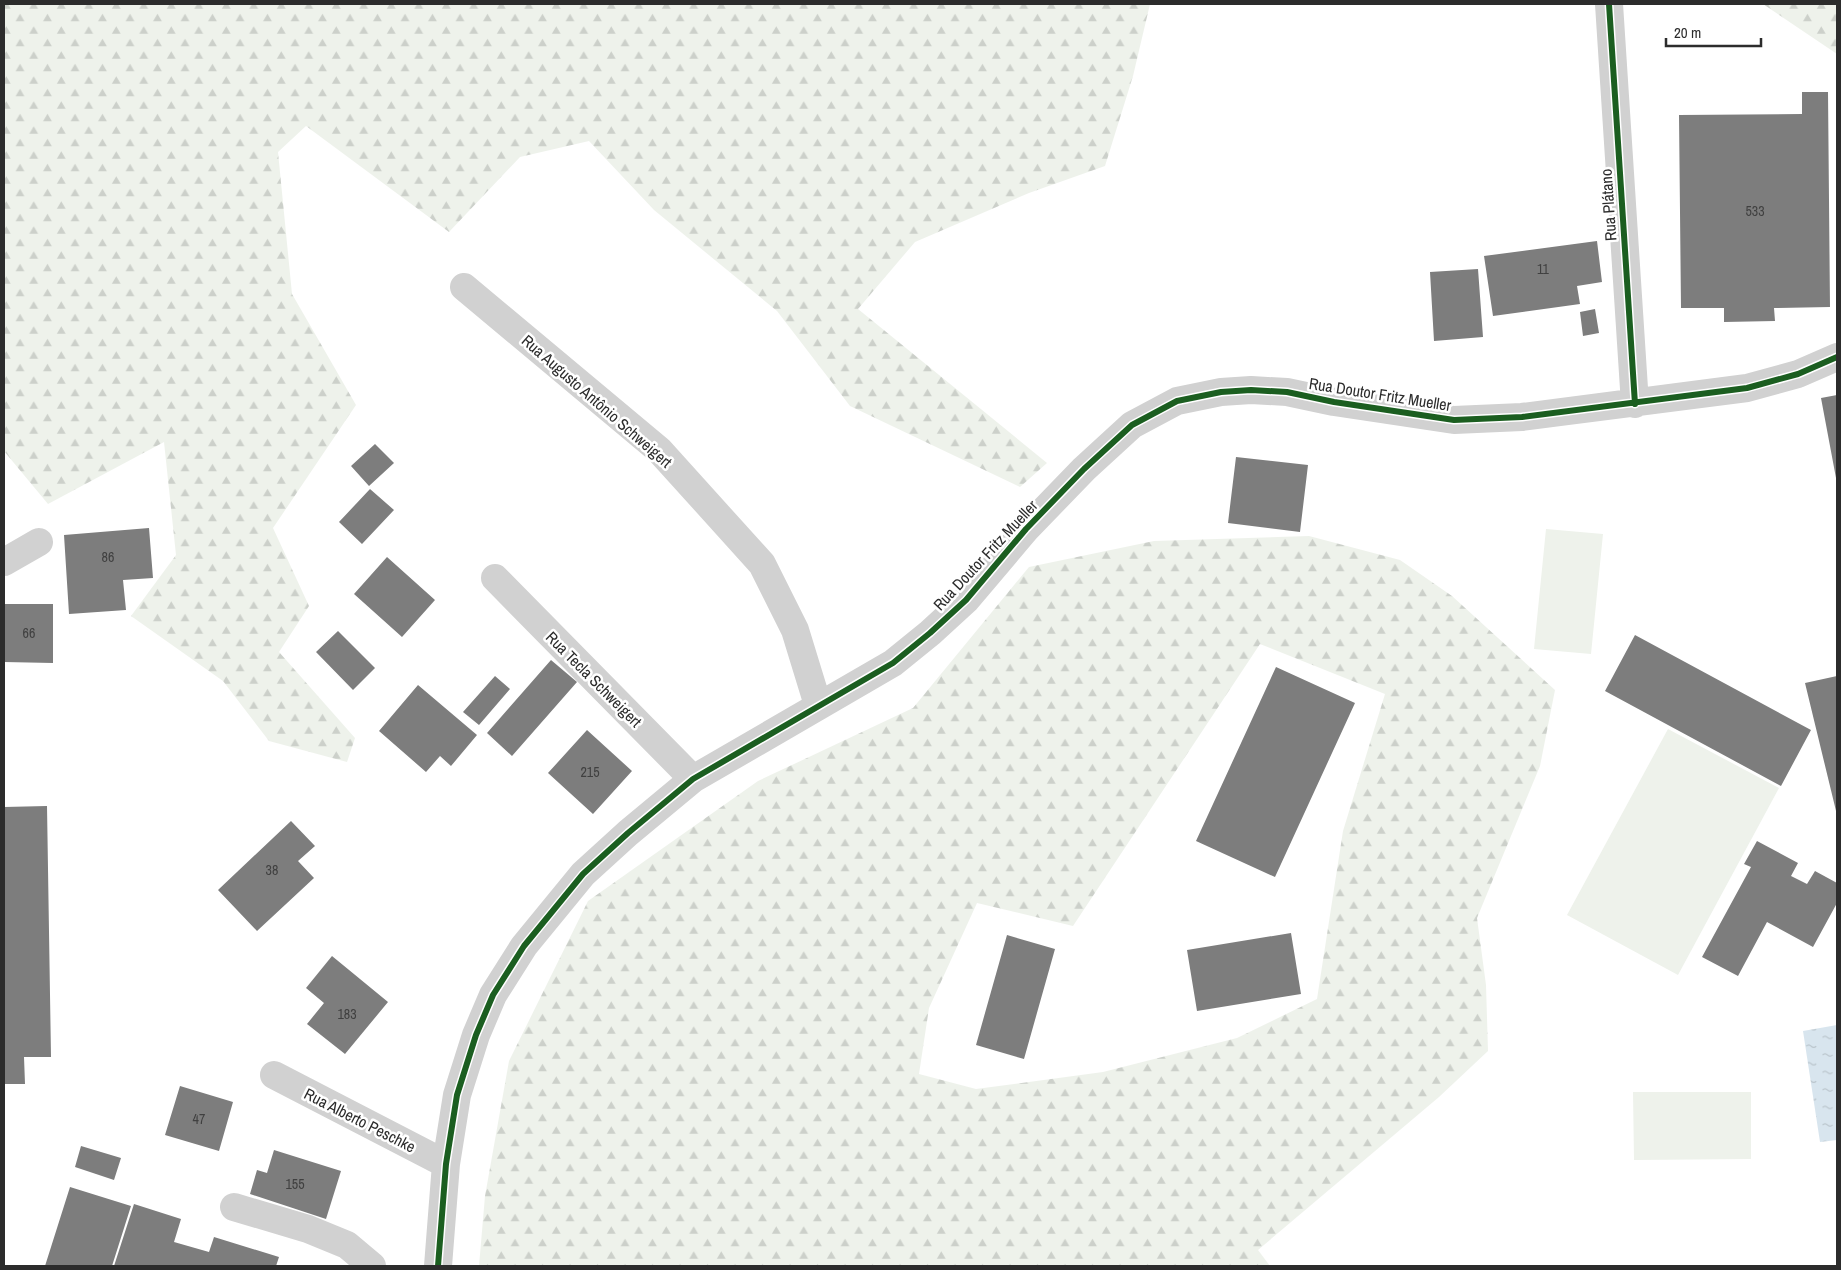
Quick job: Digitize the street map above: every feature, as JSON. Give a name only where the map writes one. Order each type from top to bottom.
[{"type":"street","name":"Rua Plátano","points":[[1609,4],[1635,404]]},
{"type":"street","name":"Rua Augusto Antônio Schweigert","points":[[464,287],[659,450],[762,564],[795,630],[818,705]]},
{"type":"street","name":"Rua Doutor Fritz Mueller","points":[[438,1266],[446,1164],[457,1095],[476,1035],[493,996],[524,946],[583,874],[693,780],[818,705],[893,663],[930,633],[966,600],[1026,529],[1091,463],[1132,425],[1177,400],[1221,392],[1252,390],[1287,392],[1352,405],[1454,420],[1522,417],[1635,404],[1747,388],[1798,374],[1837,357]]},
{"type":"street","points":[[4,562],[39,542]]},
{"type":"street","name":"Rua Tecla Schweigert","points":[[494,578],[693,780]]},
{"type":"street","name":"Rua Alberto Peschke","points":[[274,1075],[446,1164]]},
{"type":"street","points":[[234,1207],[308,1229],[347,1245],[372,1266]]},
{"type":"green space","points":[[4,4],[1150,4],[1133,76],[1105,166],[1029,193],[915,242],[858,309],[1047,463],[1020,487],[850,406],[777,311],[654,210],[589,141],[520,157],[449,232],[306,126],[278,152],[292,294],[356,405],[273,528],[309,606],[279,652],[355,738],[347,762],[269,741],[223,681],[131,616],[176,555],[164,442],[48,504],[4,451]]},
{"type":"green space","points":[[1763,4],[1837,4],[1837,54]]},
{"type":"green space","points":[[1546,529],[1603,534],[1591,654],[1534,649]]},
{"type":"green space","points":[[1309,536],[1400,560],[1452,596],[1555,690],[1540,766],[1477,918],[1486,985],[1488,1051],[1439,1097],[1258,1250],[1270,1266],[479,1266],[485,1196],[509,1061],[588,901],[758,781],[913,708],[1029,567],[1154,541]],"holes":[[[1260,644],[1385,694],[1343,831],[1317,999],[1237,1038],[1103,1072],[976,1089],[919,1074],[929,1008],[977,903],[1073,926]]]},
{"type":"green space","points":[[1668,729],[1779,788],[1678,975],[1567,915]]},
{"type":"green space","points":[[1633,1092],[1751,1092],[1751,1159],[1634,1160]]},
{"type":"water","points":[[1837,1025],[1837,1140],[1820,1142],[1803,1031]]},
{"type":"building","points":[[1802,92],[1828,92],[1830,307],[1774,308],[1775,321],[1724,322],[1724,308],[1681,308],[1679,115],[1802,114]]},
{"type":"building","points":[[1597,241],[1602,282],[1577,286],[1580,304],[1493,316],[1484,256]]},
{"type":"building","points":[[1478,269],[1483,337],[1434,341],[1430,272]]},
{"type":"building","points":[[1595,309],[1599,333],[1583,336],[1580,312]]},
{"type":"building","points":[[1837,395],[1837,478],[1836,478],[1821,398]]},
{"type":"building","points":[[375,444],[394,463],[369,486],[351,466]]},
{"type":"building","points":[[1236,457],[1308,465],[1300,532],[1228,523]]},
{"type":"building","points":[[370,489],[394,510],[362,544],[339,522]]},
{"type":"building","points":[[149,528],[153,578],[123,580],[126,610],[69,614],[64,535]]},
{"type":"building","points":[[387,557],[435,600],[402,637],[354,594]]},
{"type":"building","points":[[4,604],[53,604],[53,663],[4,662]]},
{"type":"building","points":[[338,631],[375,668],[353,690],[316,652]]},
{"type":"building","points":[[1635,635],[1811,730],[1781,786],[1605,691]]},
{"type":"building","points":[[551,660],[577,682],[512,756],[487,733]]},
{"type":"building","points":[[1276,667],[1355,703],[1275,877],[1196,841]]},
{"type":"building","points":[[495,676],[510,689],[479,725],[463,712]]},
{"type":"building","points":[[1837,676],[1837,815],[1805,683]]},
{"type":"building","points":[[418,685],[477,735],[451,766],[440,756],[426,772],[379,731]]},
{"type":"building","points":[[587,730],[632,771],[593,814],[548,773]]},
{"type":"building","points":[[47,806],[51,1057],[24,1057],[25,1084],[4,1084],[4,807]]},
{"type":"building","points":[[291,821],[315,846],[298,861],[314,878],[257,931],[218,890]]},
{"type":"building","points":[[1757,841],[1798,863],[1791,876],[1807,884],[1815,871],[1837,883],[1837,903],[1813,947],[1767,922],[1738,976],[1702,957],[1751,867],[1744,864]]},
{"type":"building","points":[[1291,933],[1301,994],[1197,1011],[1187,950]]},
{"type":"building","points":[[1007,935],[1055,949],[1024,1059],[976,1045]]},
{"type":"building","points":[[332,956],[388,1002],[345,1054],[307,1024],[324,1003],[306,988]]},
{"type":"building","points":[[180,1086],[233,1102],[219,1151],[165,1135]]},
{"type":"building","points":[[81,1146],[121,1158],[114,1180],[75,1167]]},
{"type":"building","points":[[274,1150],[341,1171],[326,1219],[250,1194],[257,1170],[267,1173]]},
{"type":"building","points":[[70,1187],[131,1206],[112,1266],[45,1266]]},
{"type":"building","points":[[134,1204],[181,1219],[174,1242],[209,1252],[214,1237],[279,1257],[276,1266],[114,1266]]},
{"type":"cycle path","points":[[1609,4],[1635,404]]},
{"type":"cycle path","points":[[438,1266],[446,1164],[457,1095],[476,1035],[493,995],[524,946],[583,874],[628,833],[693,779],[893,663],[930,633],[966,600],[1026,529],[1084,469],[1132,425],[1177,401],[1221,392],[1251,390],[1287,392],[1334,402],[1454,420],[1522,417],[1747,388],[1798,374],[1837,357]]}]
